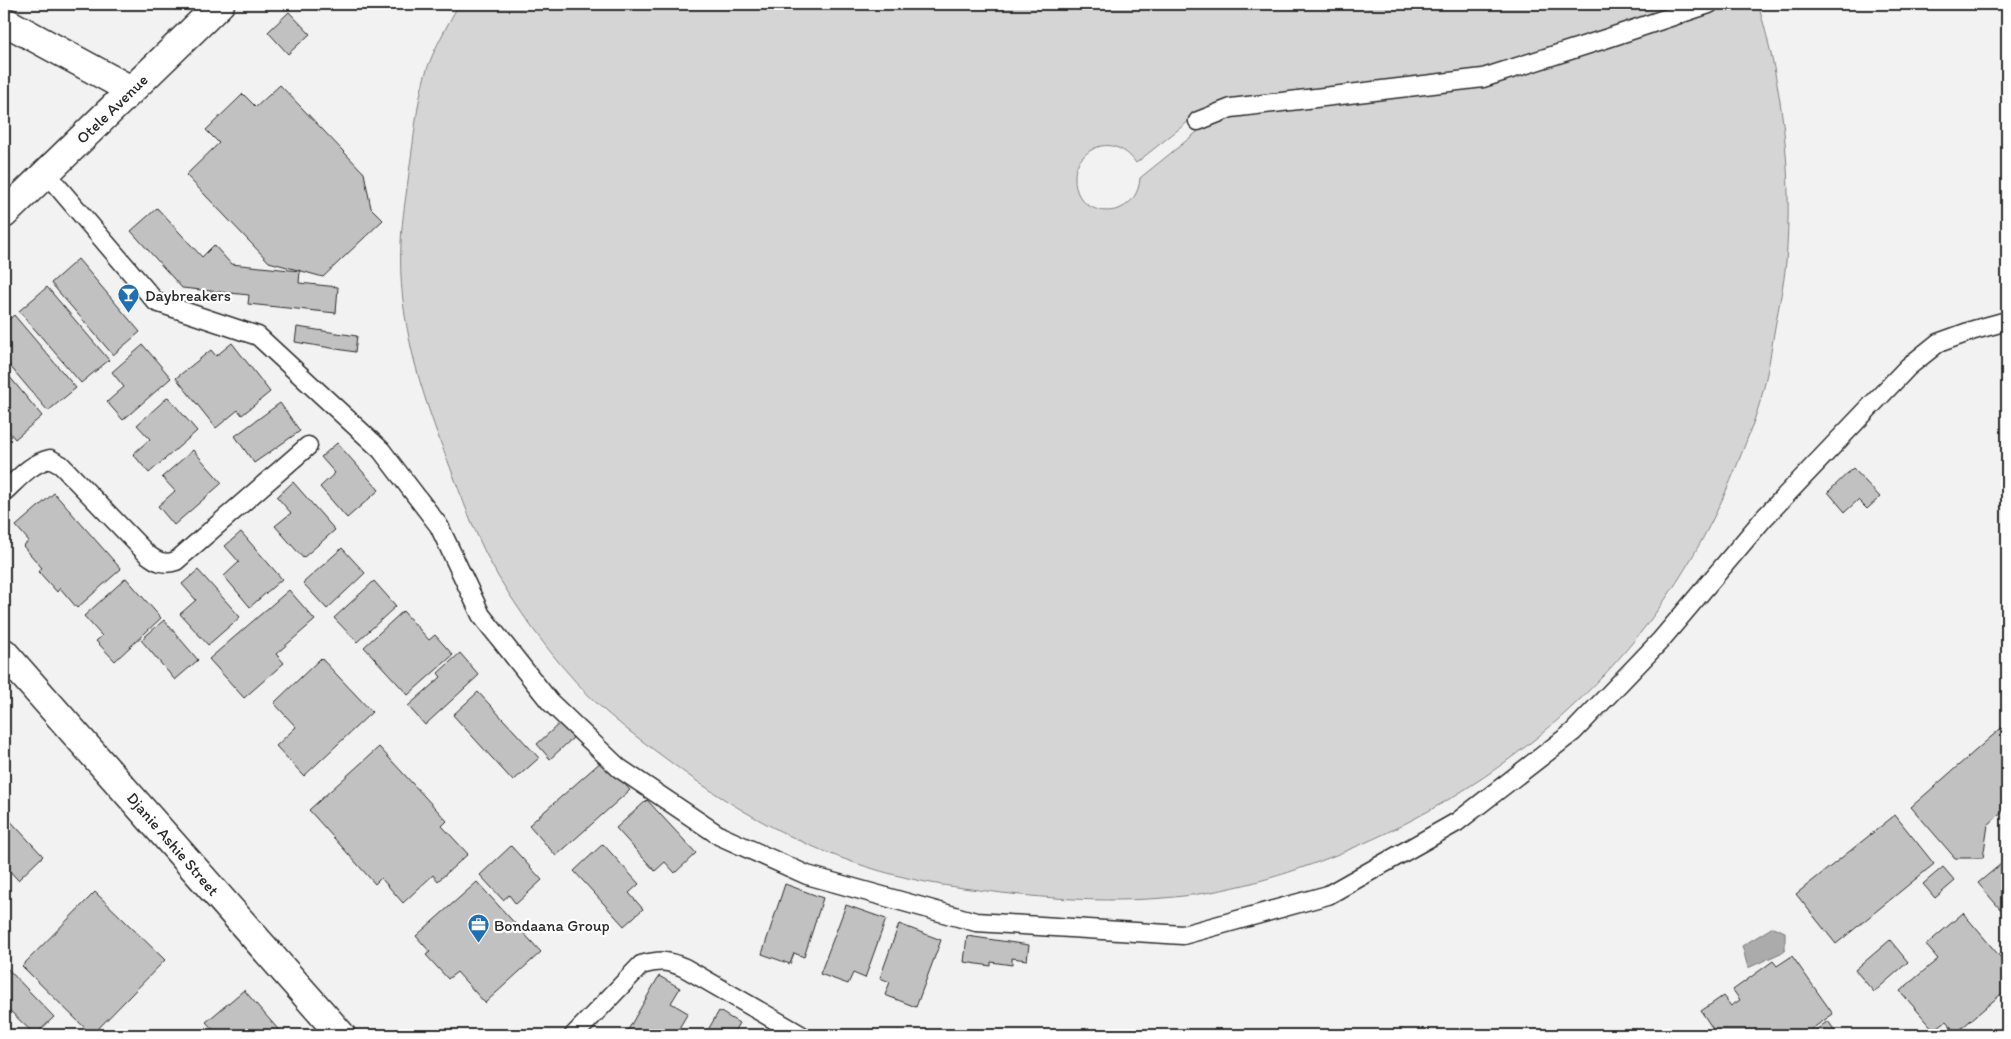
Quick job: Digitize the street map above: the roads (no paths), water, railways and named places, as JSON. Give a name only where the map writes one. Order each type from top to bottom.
[{"type":"street","name":"Otele Avenue","points":[[4,214],[220,4]]},
{"type":"street","points":[[4,21],[131,90]]},
{"type":"street","name":"Djanie Ashie Street","points":[[4,653],[341,1035]]},
{"type":"lane","points":[[1198,121],[1231,108],[1483,78],[1709,4]]},
{"type":"lane","points":[[46,173],[156,302],[258,336],[381,450],[439,526],[481,615],[550,702],[619,768],[720,836],[806,875],[976,922],[1183,935],[1328,895],[1457,822],[1515,779],[1573,732],[1660,641],[1764,518],[1908,367],[1938,343],[2007,321]]},
{"type":"lane","points":[[4,492],[33,466],[40,461],[50,459],[61,465],[147,554],[161,563],[168,563],[176,561],[308,446]]},
{"type":"lane","points":[[574,1035],[641,965],[656,961],[670,961],[685,968],[801,1035]]},
{"type":"place","name":"Daybreakers","points":[[129,314]]},
{"type":"place","name":"Bondaana Group","points":[[478,944]]}]
